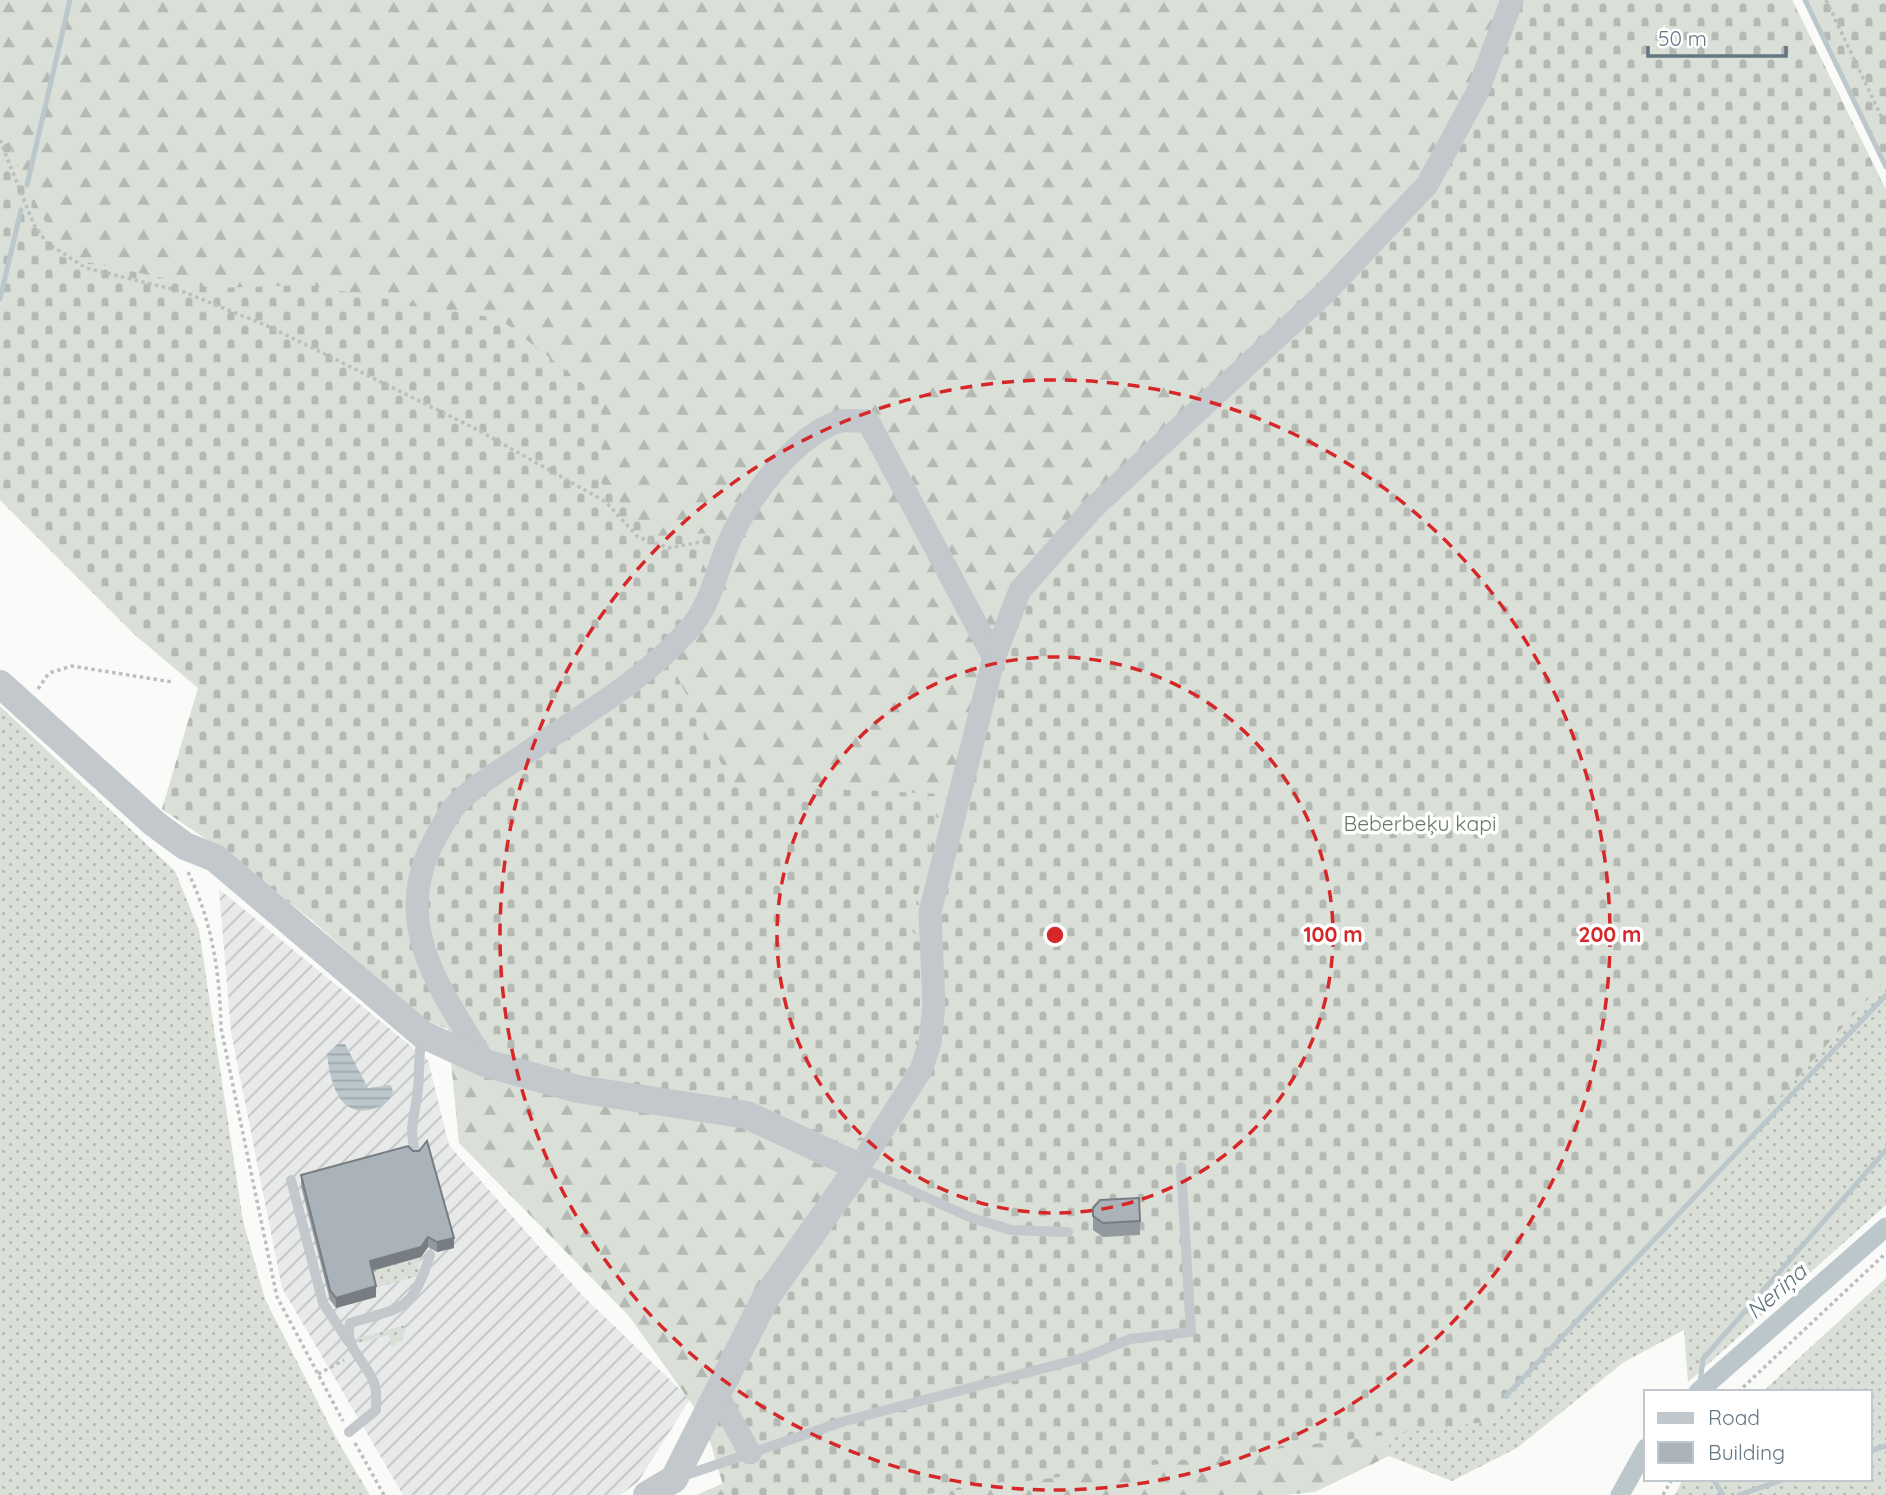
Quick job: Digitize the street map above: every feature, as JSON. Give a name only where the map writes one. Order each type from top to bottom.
[{"type":"street","points":[[647,1495],[674,1479],[765,1299],[859,1167],[920,1070],[930,1043],[934,1004],[930,912],[994,658],[1020,590],[1093,508],[1326,292],[1427,184],[1477,93],[1512,0]]},
{"type":"street","points":[[485,1062],[436,980],[422,947],[416,917],[419,885],[428,854],[452,810],[495,774],[632,681],[690,629],[702,611],[731,536],[766,479],[807,440],[838,421],[868,421],[994,658]]},
{"type":"street","points":[[0,684],[155,824],[185,846],[215,858],[422,1034],[485,1062],[578,1089],[747,1115],[859,1167]]},
{"type":"street","points":[[717,1394],[750,1453]]},
{"type":"lane","points":[[416,1154],[410,1129],[416,1105],[417,1062],[422,1034]]},
{"type":"lane","points":[[859,1167],[972,1218],[1012,1230],[1068,1232]]},
{"type":"lane","points":[[674,1479],[845,1421],[1086,1357],[1130,1339],[1191,1332],[1181,1167]]},
{"type":"lane","points":[[291,1180],[323,1303],[375,1385],[376,1410],[349,1432]]},
{"type":"lane","points":[[354,1349],[348,1333],[351,1323],[403,1308],[419,1289],[430,1255]]},
{"type":"path","points":[[1826,0],[1882,118],[1886,116]]},
{"type":"path","points":[[0,140],[34,225],[47,243],[86,268],[184,292],[270,327],[478,430],[606,502],[638,537],[669,548],[731,536]]},
{"type":"path","points":[[37,719],[36,694],[41,682],[60,668],[72,666],[172,682]]},
{"type":"path","points":[[185,846],[184,864],[198,893],[212,939],[220,988],[221,1028],[263,1221],[266,1257],[276,1297],[384,1495]]},
{"type":"path","points":[[1740,1390],[1886,1253]]},
{"type":"path","points":[[318,1374],[354,1349]]},
{"type":"shaded area","points":[[219,889],[428,1060],[449,1145],[583,1296],[690,1399],[638,1482],[620,1495],[403,1495],[282,1288],[231,1032]]},
{"type":"shaded area","points":[[338,1044],[345,1044],[368,1088],[391,1085],[393,1092],[385,1103],[361,1111],[344,1103],[334,1085],[327,1054]]},
{"type":"green space","points":[[0,0],[1792,0],[1886,190],[1391,1372],[1389,1456],[1315,1492],[1285,1495],[696,1495],[738,1477],[704,1421],[629,1316],[459,1143],[447,1020],[209,684],[0,484]]},
{"type":"green space","name":"Beberbeķu kapi","points":[[1512,0],[1792,0],[1886,190],[1886,979],[1507,1400],[1493,1421],[919,1495],[726,1495],[704,1421],[921,1070],[930,912],[1020,590],[1427,185]]},
{"type":"green space","points":[[1805,0],[1886,0],[1886,167]]},
{"type":"green space","points":[[0,127],[62,257],[212,288],[308,285],[500,319],[601,398],[602,484],[654,536],[713,533],[671,664],[732,785],[941,794],[910,930],[920,937],[920,1027],[909,1067],[864,1140],[848,1142],[745,1102],[563,1077],[421,1018],[313,921],[223,851],[162,809],[198,688],[135,635],[0,500]]},
{"type":"green space","points":[[1886,617],[1886,1205],[1688,1382],[1684,1330],[1624,1362],[1517,1448],[1452,1481],[1389,1456],[1391,1372]]},
{"type":"green space","points":[[0,706],[175,871],[199,930],[243,1221],[265,1299],[336,1438],[370,1495],[0,1495]]},
{"type":"green space","points":[[420,1257],[418,1276],[374,1288],[370,1271]]},
{"type":"green space","points":[[1886,1278],[1886,1495],[1675,1495],[1682,1481],[1872,1481],[1872,1390],[1764,1390]]},
{"type":"green space","points":[[405,1325],[403,1339],[392,1347],[389,1335],[359,1343],[358,1338]]},
{"type":"building","points":[[427,1141],[454,1238],[437,1242],[428,1237],[421,1247],[370,1261],[376,1286],[336,1298],[330,1290],[301,1175],[408,1146],[413,1151],[419,1151]]},
{"type":"building","points":[[1139,1198],[1140,1221],[1103,1223],[1093,1216],[1093,1208],[1100,1200]]},
{"type":"waterway","points":[[27,185],[70,0]]},
{"type":"waterway","points":[[1805,0],[1886,167]]},
{"type":"waterway","points":[[0,299],[21,210]]},
{"type":"waterway","points":[[1506,1396],[1886,995]]},
{"type":"waterway","points":[[1699,1390],[1703,1359],[1886,1150]]},
{"type":"waterway","name":"Neriņa","points":[[1700,1390],[1886,1227]]},
{"type":"waterway","points":[[1872,1450],[1886,1446]]},
{"type":"waterway","name":"Neriņa","points":[[1620,1495],[1644,1452]]},
{"type":"waterway","points":[[1714,1481],[1723,1495]]},
{"type":"waterway","points":[[1739,1495],[1779,1481]]}]
